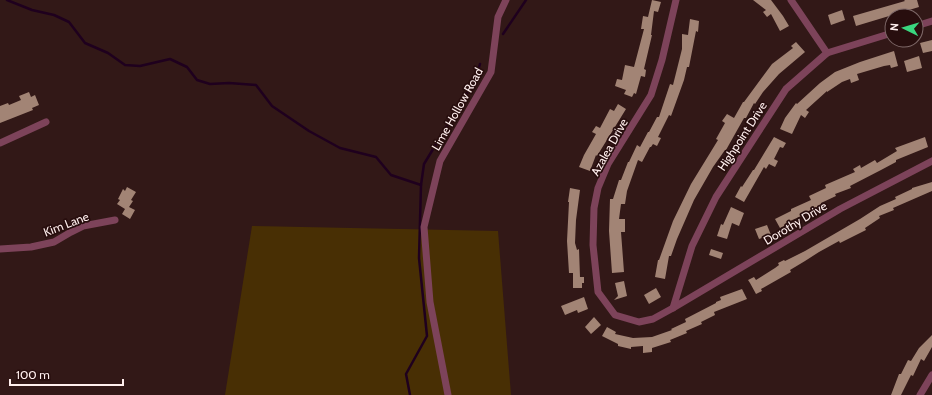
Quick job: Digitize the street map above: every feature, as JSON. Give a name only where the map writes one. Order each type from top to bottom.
[{"type":"street","name":"Lime Hollow Road","points":[[448,395],[430,302],[424,228],[440,161],[491,72],[498,17],[506,0]]},
{"type":"street","name":"Azalea Drive","points":[[673,308],[653,319],[639,322],[615,315],[598,292],[593,245],[594,208],[598,188],[608,164],[651,95],[662,60],[676,0]]},
{"type":"street","points":[[791,0],[827,53]]},
{"type":"street","name":"Highpoint Drive","points":[[673,308],[692,246],[716,197],[786,89],[827,53],[884,35]]},
{"type":"street","points":[[0,142],[46,122]]},
{"type":"street","name":"Dorothy Drive","points":[[673,308],[840,209],[932,161]]},
{"type":"street","name":"Kim Lane","points":[[0,249],[54,242],[83,226],[115,220]]},
{"type":"street","points":[[920,395],[932,375]]},
{"type":"shaded area","points":[[252,226],[498,231],[511,395],[225,395]]},
{"type":"building","points":[[652,0],[661,2],[658,12],[654,11],[652,35],[644,69],[646,70],[645,77],[641,76],[636,94],[634,93],[632,97],[624,94],[626,90],[615,86],[617,79],[622,80],[625,65],[634,67],[644,29],[641,29],[643,16],[648,17]]},
{"type":"building","points":[[753,0],[771,0],[789,26],[780,31],[771,14],[767,17],[763,12],[766,10]]},
{"type":"building","points":[[904,0],[917,0],[919,7],[884,8],[884,18],[856,26],[853,16],[905,1]]},
{"type":"building","points":[[842,10],[845,20],[831,25],[828,15]]},
{"type":"building","points":[[690,19],[699,21],[698,32],[696,31],[689,67],[687,67],[671,116],[669,115],[658,137],[661,138],[657,146],[653,144],[650,147],[642,162],[638,160],[627,191],[625,204],[621,204],[619,219],[625,219],[625,232],[621,232],[624,272],[612,273],[609,231],[610,199],[613,199],[619,180],[621,180],[637,145],[640,147],[657,117],[659,117],[670,84],[673,85],[682,49],[682,34],[688,35]]},
{"type":"building","points":[[932,40],[932,51],[923,53],[922,48],[924,48],[924,42]]},
{"type":"building","points":[[796,42],[805,52],[779,74],[763,92],[755,104],[754,103],[746,118],[744,118],[726,150],[713,167],[694,200],[671,256],[669,256],[665,279],[655,277],[658,260],[673,221],[691,184],[718,140],[716,139],[725,123],[722,121],[727,114],[734,118],[743,102],[772,64],[793,48],[791,46]]},
{"type":"building","points":[[894,51],[898,66],[891,68],[890,65],[884,66],[857,74],[859,80],[851,83],[850,79],[842,82],[827,91],[806,110],[809,112],[805,118],[801,115],[792,134],[780,129],[785,118],[796,103],[797,104],[820,83],[835,72]]},
{"type":"building","points":[[919,56],[922,68],[907,72],[904,61]]},
{"type":"building","points":[[29,92],[31,97],[35,95],[39,105],[32,108],[33,110],[0,123],[0,106],[8,103],[9,105],[21,100],[19,96]]},
{"type":"building","points":[[618,104],[626,109],[597,156],[596,155],[590,171],[579,167],[596,134],[592,132],[596,126],[600,128],[610,109],[614,111]]},
{"type":"building","points":[[774,137],[786,143],[783,148],[780,147],[774,159],[778,161],[775,167],[769,164],[766,169],[764,167],[744,202],[735,197],[741,186],[742,187],[754,170]]},
{"type":"building","points":[[925,137],[928,147],[896,160],[896,162],[850,186],[851,188],[835,194],[836,196],[821,203],[821,205],[806,214],[790,221],[792,225],[787,228],[786,225],[780,228],[775,219],[791,211],[791,209],[811,200],[809,196],[826,188],[825,185],[855,172],[853,169],[860,165],[861,168],[875,160],[877,163],[897,151],[895,148]]},
{"type":"building","points":[[932,182],[932,191],[893,208],[894,210],[879,216],[880,218],[865,228],[866,230],[840,243],[839,241],[819,252],[790,270],[791,272],[761,289],[762,291],[756,294],[748,280],[754,277],[756,280],[779,265],[778,263],[805,251],[880,206],[896,199],[895,197],[912,188]]},
{"type":"building","points":[[127,187],[136,192],[129,207],[135,210],[130,219],[122,214],[125,209],[117,204],[120,200],[118,199],[123,189],[125,191]]},
{"type":"building","points":[[570,188],[580,190],[575,243],[577,250],[579,249],[580,277],[584,277],[582,288],[573,288],[573,273],[569,273],[567,241],[568,202]]},
{"type":"building","points":[[731,207],[744,213],[739,226],[732,223],[727,239],[717,236],[721,224],[723,225]]},
{"type":"building","points":[[767,225],[771,235],[759,239],[755,229]]},
{"type":"building","points":[[711,249],[723,253],[721,259],[709,255]]},
{"type":"building","points":[[624,281],[627,296],[614,300],[618,296],[615,283]]},
{"type":"building","points":[[656,288],[661,297],[649,304],[644,295]]},
{"type":"building","points":[[742,289],[747,299],[714,312],[715,315],[701,322],[702,324],[686,331],[687,333],[670,340],[671,342],[652,348],[652,352],[643,353],[643,346],[631,347],[631,349],[618,346],[618,344],[602,336],[607,327],[616,332],[615,334],[633,338],[652,337],[672,330],[671,329],[686,322],[685,319],[721,300],[720,297]]},
{"type":"building","points":[[584,297],[588,309],[578,313],[577,310],[565,315],[561,306]]},
{"type":"building","points":[[594,317],[601,325],[591,334],[585,327]]},
{"type":"building","points":[[932,335],[932,347],[924,361],[921,359],[913,376],[911,375],[901,395],[891,395],[899,374],[901,374],[908,360],[911,361],[919,348]]},
{"type":"waterway","points":[[7,0],[32,10],[54,15],[69,22],[85,43],[108,53],[125,65],[140,66],[170,59],[187,67],[197,80],[210,84],[229,83],[256,85],[272,106],[309,131],[340,148],[376,157],[391,175],[421,185]]},
{"type":"waterway","points":[[503,34],[526,0]]},
{"type":"waterway","points":[[410,395],[406,374],[427,336],[419,258],[421,185],[424,164],[475,80],[480,64]]}]
